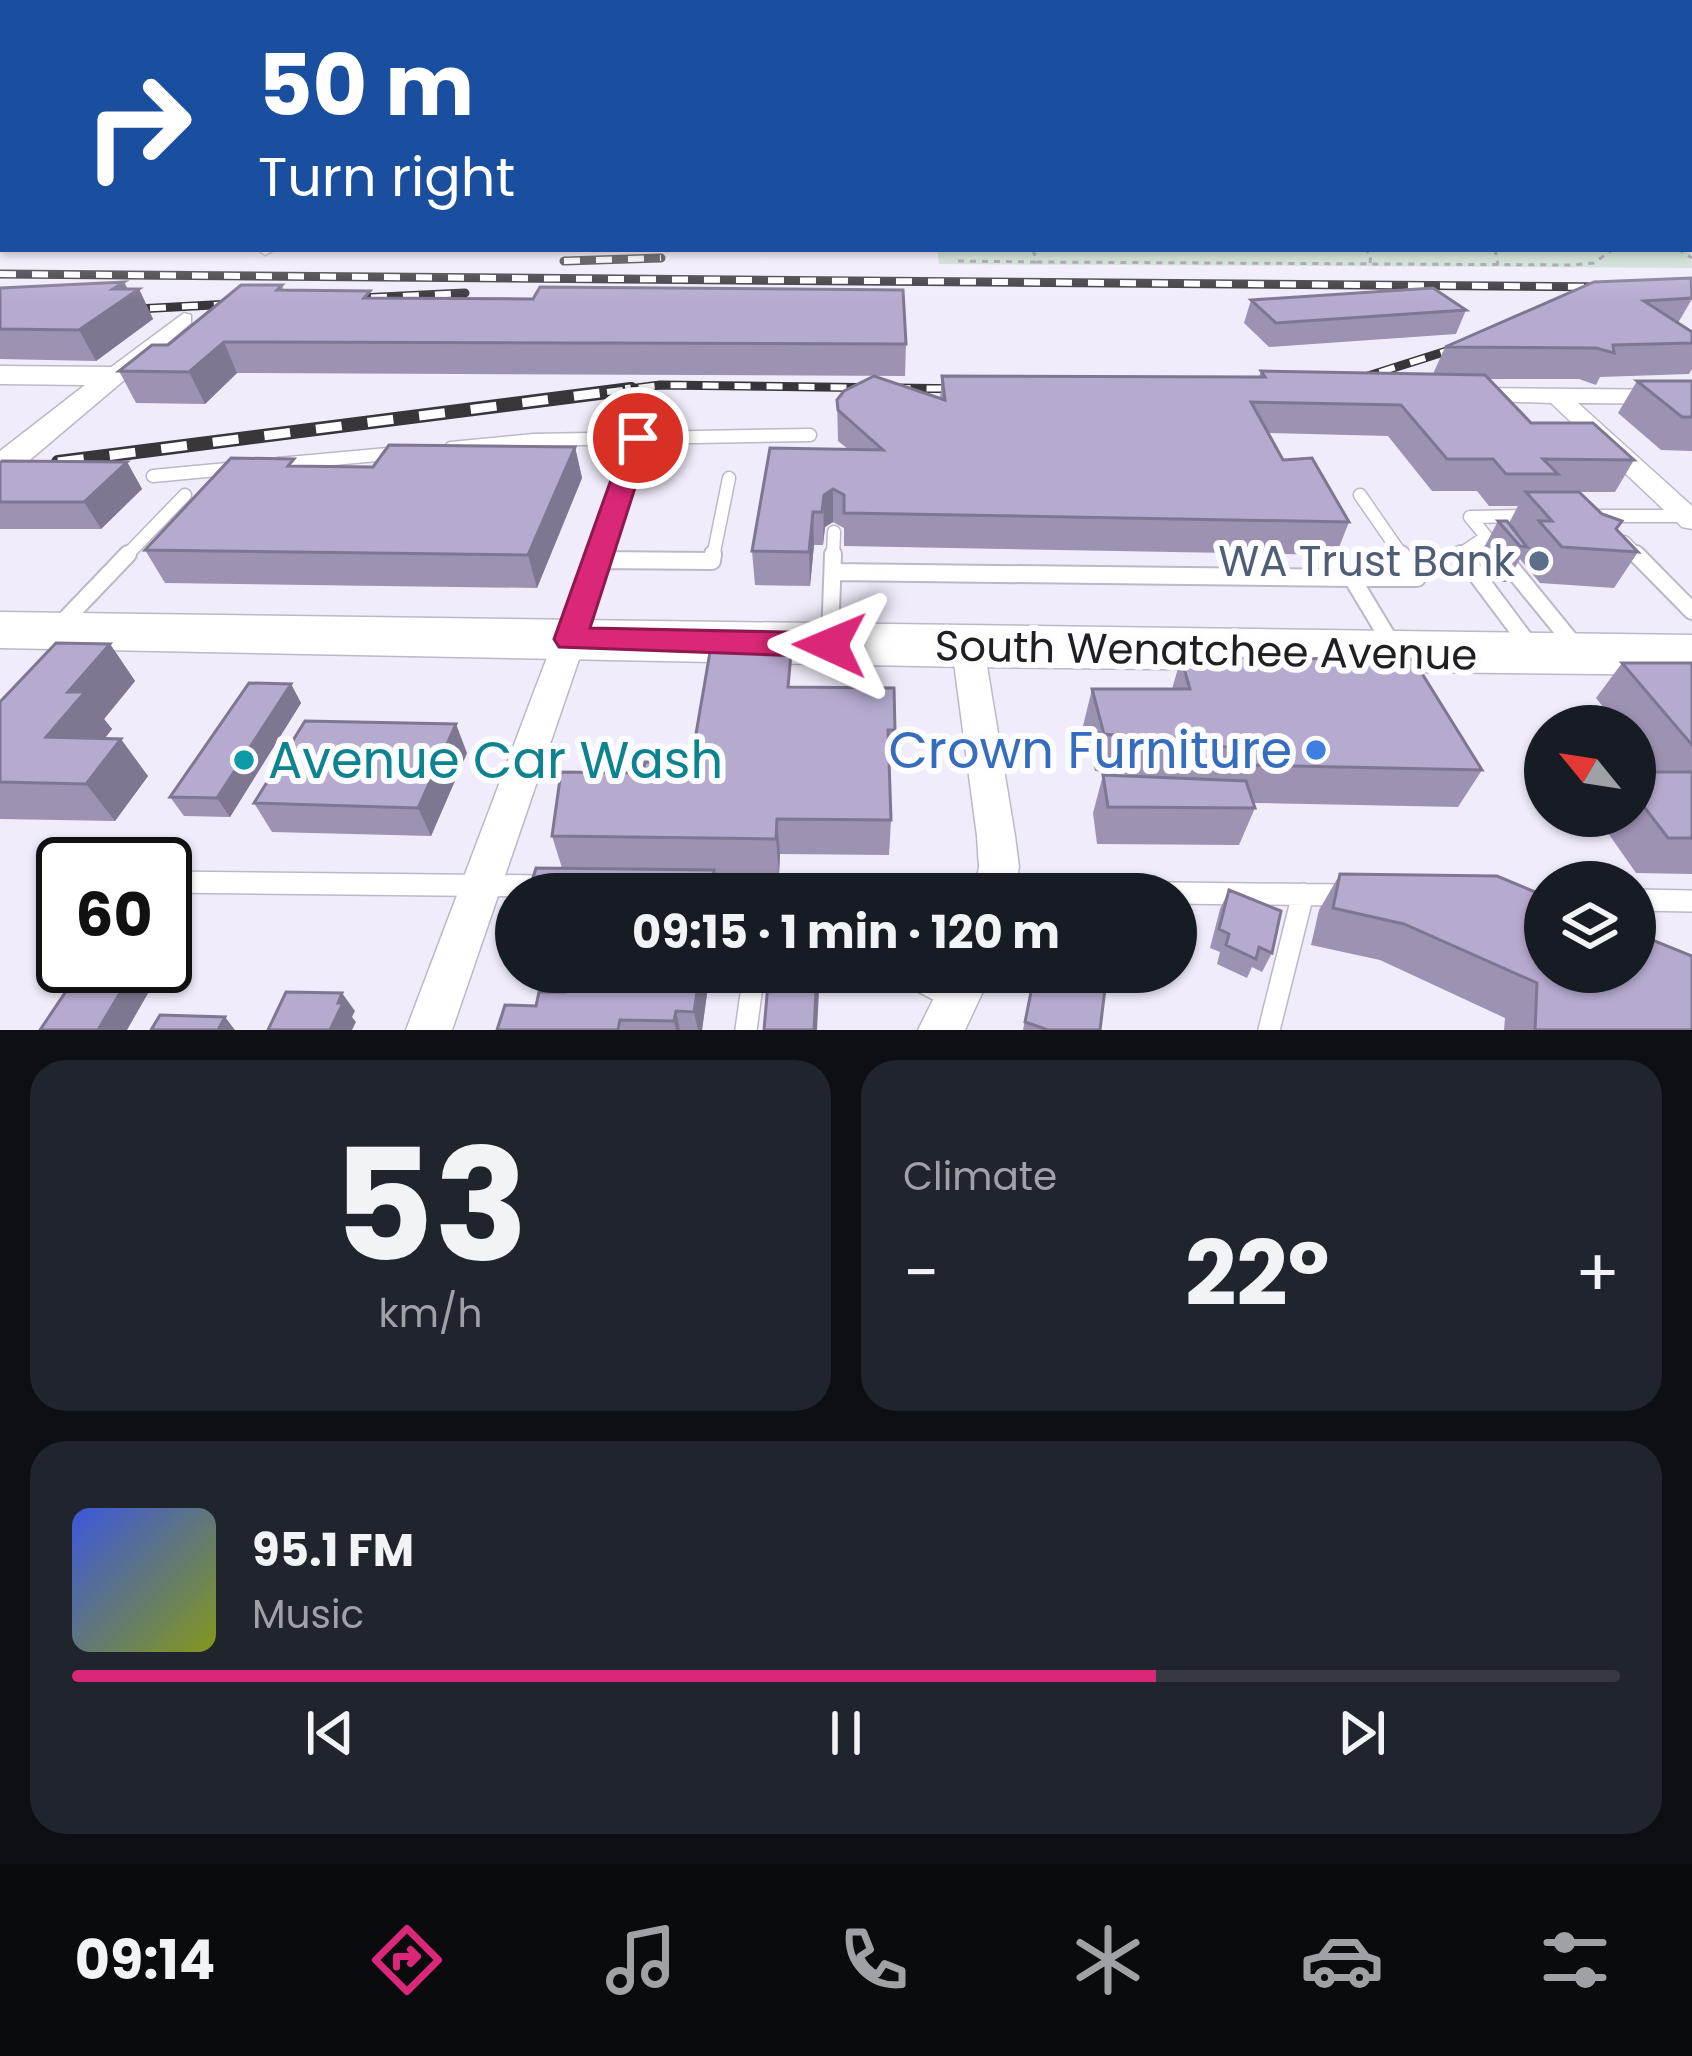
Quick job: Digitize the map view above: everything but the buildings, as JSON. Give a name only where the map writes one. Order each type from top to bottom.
[{"type":"main road","name":"South Wenatchee Avenue","points":[[0,630],[968,648],[1692,655]]},
{"type":"street","points":[[0,468],[184,319]]},
{"type":"street","points":[[0,375],[114,376]]},
{"type":"street","points":[[1437,394],[1692,397]]},
{"type":"street","points":[[1557,396],[1684,508]]},
{"type":"street","points":[[429,1030],[570,639]]},
{"type":"street","points":[[968,648],[998,873]]},
{"type":"lane","points":[[439,449],[534,440],[809,435]]},
{"type":"lane","points":[[570,639],[638,438]]},
{"type":"lane","points":[[272,465],[415,451]]},
{"type":"lane","points":[[153,476],[248,467]]},
{"type":"lane","points":[[597,560],[712,561],[729,478]]},
{"type":"lane","points":[[55,631],[185,495]]},
{"type":"lane","points":[[833,572],[1417,578],[1360,495]]},
{"type":"lane","points":[[1576,516],[1684,508]]},
{"type":"lane","points":[[1598,516],[1692,611]]},
{"type":"lane","points":[[1555,517],[1470,517],[1559,654]]},
{"type":"lane","points":[[830,645],[835,532]]},
{"type":"lane","points":[[1486,537],[1461,554],[1559,654]]},
{"type":"lane","points":[[1352,578],[1396,652]]},
{"type":"lane","points":[[192,882],[495,885]]},
{"type":"lane","points":[[1197,893],[1369,895]]},
{"type":"lane","points":[[1269,1030],[1303,894]]},
{"type":"lane","points":[[1656,900],[1692,901]]},
{"type":"lane","points":[[746,1030],[751,993]]},
{"type":"path","points":[[1034,252],[1037,262]]},
{"type":"path","points":[[1368,252],[1370,264]]},
{"type":"path","points":[[1496,252],[1498,265]]},
{"type":"path","points":[[958,261],[1586,265],[1608,252]]},
{"type":"green space","points":[[937,252],[1691,252],[1692,268],[939,264]]},
{"type":"railway","points":[[564,261],[661,258]]},
{"type":"railway","points":[[0,274],[1614,287]]},
{"type":"railway","points":[[339,299],[465,293]]},
{"type":"railway","points":[[118,310],[250,303]]},
{"type":"railway","points":[[1349,382],[1475,342]]},
{"type":"railway","points":[[607,392],[660,385],[972,389],[952,389]]},
{"type":"railway","points":[[58,462],[631,389]]},
{"type":"place","name":"WA Trust Bank","points":[[1539,561]]},
{"type":"place","name":"Crown Furniture","points":[[1316,750]]},
{"type":"place","name":"Avenue Car Wash","points":[[244,760]]},
{"type":"route","points":[[638,438],[570,639],[830,645]]}]
